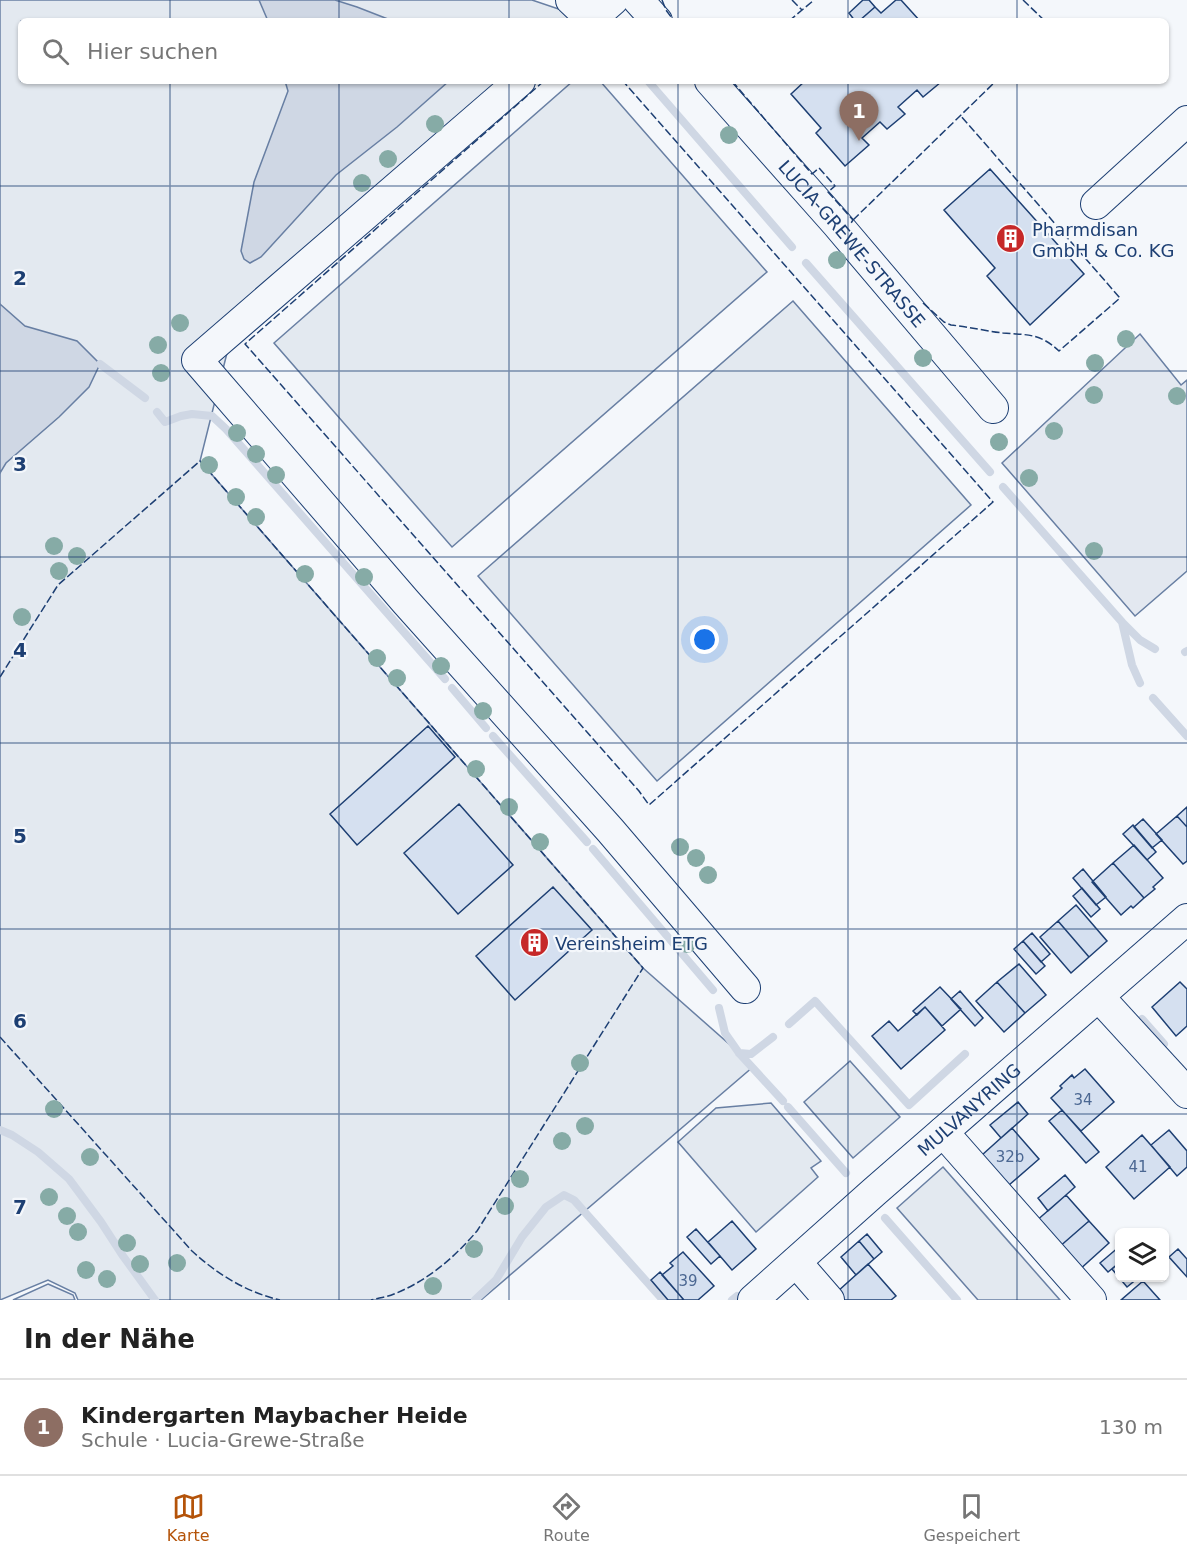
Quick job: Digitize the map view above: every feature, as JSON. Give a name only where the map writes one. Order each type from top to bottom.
[{"type":"street","points":[[638,0],[654,18]]},
{"type":"street","points":[[517,84],[197,360],[406,602],[610,830],[745,988]]},
{"type":"street","name":"LUCIA-GREWE-STRASSE","points":[[713,84],[836,223],[993,408]]},
{"type":"street","points":[[1096,204],[1187,121]]},
{"type":"street","name":"MULVANYRING","points":[[753,1300],[1187,919]]},
{"type":"street","points":[[1100,996],[1187,1093]]},
{"type":"street","points":[[943,1132],[1091,1300]]},
{"type":"street","points":[[796,1262],[829,1300]]},
{"type":"shaded area","points":[[0,0],[532,0],[585,18],[18,18],[18,84],[528,84],[228,349],[200,461],[643,968],[754,1066],[481,1300],[78,1300],[75,1293],[48,1280],[0,1300]]},
{"type":"shaded area","points":[[259,0],[335,0],[385,18],[267,18]]},
{"type":"shaded area","points":[[286,84],[446,84],[397,127],[336,175],[261,257],[250,263],[244,259],[241,251],[254,182],[288,91]]},
{"type":"shaded area","points":[[570,84],[603,84],[767,272],[452,547],[274,343]]},
{"type":"shaded area","points":[[793,301],[971,505],[657,781],[478,576]]},
{"type":"shaded area","points":[[0,304],[25,326],[77,341],[100,364],[89,387],[59,417],[6,463],[0,473]]},
{"type":"shaded area","points":[[1140,334],[1181,385],[1187,380],[1187,571],[1135,616],[1002,463]]},
{"type":"shaded area","points":[[850,1061],[900,1117],[853,1158],[804,1102]]},
{"type":"shaded area","points":[[771,1103],[821,1161],[811,1168],[818,1177],[756,1232],[678,1142],[716,1108]]},
{"type":"shaded area","points":[[943,1167],[1060,1300],[978,1300],[897,1208]]},
{"type":"shaded area","points":[[48,1284],[73,1295],[75,1300],[13,1300]]},
{"type":"building","points":[[863,0],[869,0],[875,7],[862,18],[853,18],[849,13]]},
{"type":"building","points":[[896,0],[901,0],[917,18],[862,18],[875,7],[881,13]]},
{"type":"building","points":[[802,84],[939,84],[923,97],[917,90],[898,107],[905,114],[887,129],[880,122],[862,138],[869,145],[845,166],[816,133],[821,128],[791,94]]},
{"type":"building","name":"Pharmdisan GmbH & Co. KG","points":[[990,169],[1084,274],[1030,325],[987,276],[995,268],[944,210]]},
{"type":"building","points":[[428,726],[455,757],[357,845],[330,814]]},
{"type":"building","points":[[459,804],[513,865],[458,914],[404,853]]},
{"type":"building","points":[[1187,807],[1187,827],[1177,816]]},
{"type":"building","points":[[1177,816],[1187,827],[1187,861],[1183,864],[1156,834]]},
{"type":"building","points":[[1143,819],[1162,840],[1152,848],[1134,827]]},
{"type":"building","points":[[1133,825],[1156,852],[1147,860],[1123,834]]},
{"type":"building","points":[[1134,845],[1163,878],[1144,898],[1113,863]]},
{"type":"building","points":[[1113,863],[1144,898],[1121,915],[1092,882]]},
{"type":"building","points":[[1083,869],[1106,897],[1096,905],[1073,878]]},
{"type":"building","name":"Vereinsheim ETG","points":[[553,887],[592,930],[515,1000],[476,956]]},
{"type":"building","points":[[1082,888],[1100,909],[1091,917],[1073,896]]},
{"type":"building","points":[[1076,905],[1107,941],[1089,957],[1058,921]]},
{"type":"building","points":[[1058,921],[1089,957],[1071,973],[1040,937]]},
{"type":"building","points":[[1032,933],[1050,954],[1041,962],[1023,941]]},
{"type":"building","points":[[1023,941],[1045,966],[1036,974],[1014,949]]},
{"type":"building","points":[[1019,964],[1046,995],[1025,1013],[997,982]]},
{"type":"building","points":[[997,982],[1025,1013],[1004,1032],[976,1001]]},
{"type":"building","points":[[1180,982],[1187,989],[1187,1026],[1176,1036],[1152,1007]]},
{"type":"building","points":[[940,987],[961,1009],[942,1026],[925,1007],[917,1015],[913,1011]]},
{"type":"building","points":[[960,991],[983,1018],[975,1026],[951,999]]},
{"type":"building","points":[[925,1007],[945,1030],[901,1069],[872,1036],[889,1021],[898,1031]]},
{"type":"building","points":[[1085,1069],[1114,1102],[1081,1131],[1051,1098],[1072,1075],[1074,1078]]},
{"type":"building","points":[[1018,1102],[1028,1114],[1001,1138],[990,1125]]},
{"type":"building","points":[[1062,1110],[1099,1152],[1086,1163],[1049,1121]]},
{"type":"building","points":[[1012,1128],[1039,1159],[1009,1185],[982,1155]]},
{"type":"building","points":[[1169,1130],[1187,1151],[1187,1167],[1177,1176],[1151,1145]]},
{"type":"building","points":[[1142,1135],[1170,1167],[1134,1199],[1106,1167]]},
{"type":"building","points":[[1065,1175],[1075,1187],[1048,1211],[1038,1198]]},
{"type":"building","points":[[1066,1195],[1089,1221],[1058,1248],[1035,1222]]},
{"type":"building","points":[[732,1221],[756,1249],[732,1270],[708,1242]]},
{"type":"building","points":[[1089,1221],[1109,1243],[1078,1271],[1058,1248]]},
{"type":"building","points":[[696,1229],[720,1256],[711,1264],[687,1237]]},
{"type":"building","points":[[867,1234],[882,1252],[874,1259],[859,1241]]},
{"type":"building","points":[[859,1241],[874,1259],[856,1275],[841,1257]]},
{"type":"building","points":[[1178,1249],[1187,1259],[1187,1277],[1169,1257]]},
{"type":"building","points":[[1115,1250],[1115,1266],[1108,1272],[1100,1263]]},
{"type":"building","points":[[683,1252],[714,1286],[698,1300],[684,1300],[662,1275],[673,1266],[670,1263]]},
{"type":"building","points":[[868,1264],[896,1296],[891,1300],[844,1300],[837,1292]]},
{"type":"building","points":[[660,1272],[682,1300],[668,1300],[651,1280]]},
{"type":"building","points":[[1123,1282],[1133,1282],[1127,1287]]},
{"type":"building","points":[[1144,1282],[1160,1300],[1121,1300]]},
{"type":"waterway","points":[[651,84],[792,247]]},
{"type":"waterway","points":[[806,263],[990,472]]},
{"type":"waterway","points":[[100,364],[145,398]]},
{"type":"waterway","points":[[157,412],[165,422],[192,414],[212,416],[226,429],[445,679]]},
{"type":"waterway","points":[[1003,487],[1122,622],[1132,665],[1140,683]]},
{"type":"waterway","points":[[1123,623],[1140,640],[1155,649]]},
{"type":"waterway","points":[[452,688],[486,728]]},
{"type":"waterway","points":[[1153,698],[1187,736]]},
{"type":"waterway","points":[[493,736],[587,842]]},
{"type":"waterway","points":[[593,849],[713,990]]},
{"type":"waterway","points":[[789,1024],[815,1001],[909,1105],[965,1054]]},
{"type":"waterway","points":[[719,1008],[725,1033],[739,1053],[783,1101]]},
{"type":"waterway","points":[[1142,1019],[1164,1044]]},
{"type":"waterway","points":[[739,1053],[751,1054],[773,1037]]},
{"type":"waterway","points":[[788,1107],[846,1173]]},
{"type":"waterway","points":[[0,1130],[38,1152],[69,1179],[155,1300]]},
{"type":"waterway","points":[[475,1300],[496,1280],[522,1237],[546,1207],[564,1195],[574,1200],[663,1300]]},
{"type":"waterway","points":[[885,1218],[957,1300]]},
{"type":"waterway","points":[[732,1300],[737,1296]]},
{"type":"fence","points":[[662,0],[672,18]]},
{"type":"fence","points":[[792,0],[802,10]]},
{"type":"fence","points":[[793,18],[814,0]]},
{"type":"fence","points":[[1023,0],[1042,18]]},
{"type":"fence","points":[[541,84],[245,344],[649,805],[993,502],[626,84]]},
{"type":"fence","points":[[735,84],[812,174],[819,168],[835,186],[828,192],[853,220],[851,223]]},
{"type":"fence","points":[[853,220],[993,84]]},
{"type":"fence","points":[[923,303],[944,322],[951,325],[1033,336],[1046,341],[1059,351],[1120,298],[960,115]]},
{"type":"fence","points":[[0,677],[58,585],[200,461],[643,968],[477,1231],[459,1250],[429,1275],[406,1289],[371,1300]]},
{"type":"fence","points":[[0,1037],[192,1251],[233,1281],[267,1297],[280,1300]]},
{"type":"place","name":"Kindergarten Maybacher Heide","points":[[859,141]]},
{"type":"place","name":"Pharmdisan GmbH & Co. KG","points":[[1011,239]]},
{"type":"place","name":"Vereinsheim ETG","points":[[534,943]]}]
